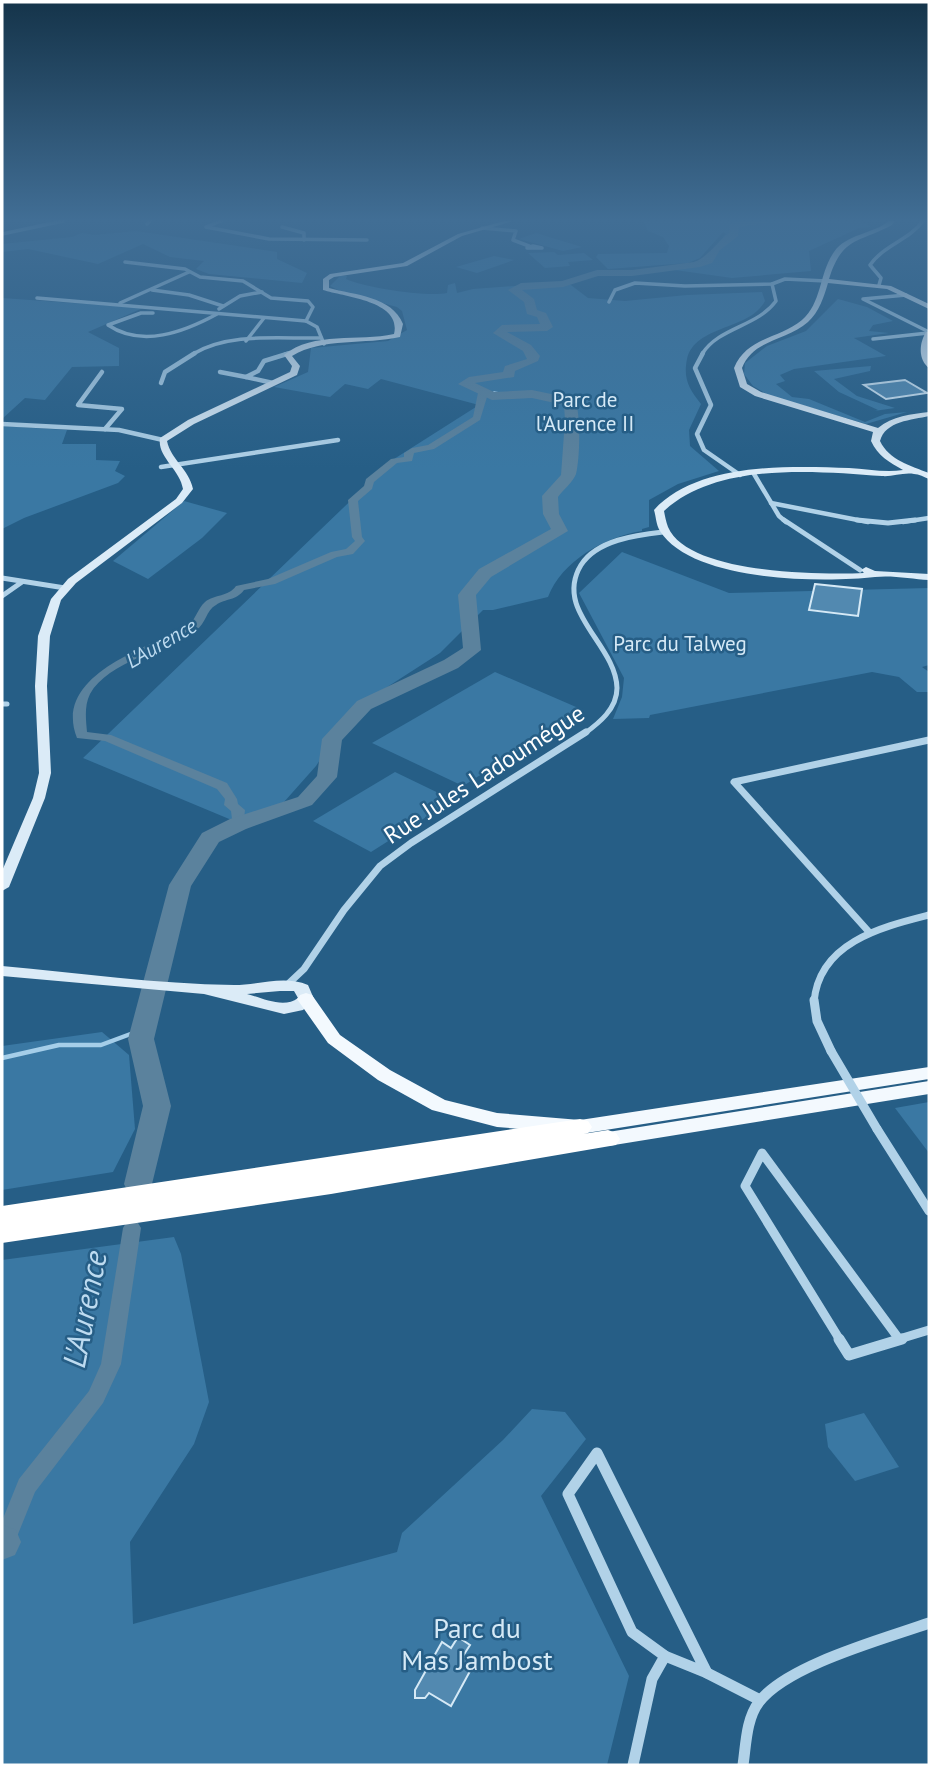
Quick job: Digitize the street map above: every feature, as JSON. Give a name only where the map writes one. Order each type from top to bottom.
[{"type":"highway","points":[[2,1216],[580,1127]]},
{"type":"highway","points":[[2,1233],[331,1185],[608,1139]]},
{"type":"main road","points":[[293,990],[334,1038],[384,1075],[439,1105],[497,1120],[580,1127],[929,1073]]},
{"type":"main road","points":[[608,1139],[929,1087]]},
{"type":"street","points":[[107,303],[306,321],[317,327],[323,341]]},
{"type":"street","points":[[215,303],[223,306]]},
{"type":"street","points":[[209,318],[147,312],[108,325],[127,335],[142,336],[189,329],[209,318],[227,303]]},
{"type":"street","points":[[306,321],[313,307],[311,303]]},
{"type":"street","points":[[161,383],[165,372],[179,366],[205,347],[246,341],[385,339],[397,335],[400,328],[399,319],[386,306],[377,303]]},
{"type":"street","points":[[740,475],[704,450],[697,434],[710,405],[695,368],[707,348],[715,341],[770,311],[775,303]]},
{"type":"street","points":[[815,303],[808,319],[744,355],[739,362],[739,377],[743,385],[758,394],[878,431]]},
{"type":"street","points":[[872,303],[929,333]]},
{"type":"street","points":[[246,341],[264,318]]},
{"type":"street","points":[[873,340],[929,333]]},
{"type":"street","points":[[929,333],[925,354],[929,366]]},
{"type":"street","points":[[246,377],[258,371],[264,361],[290,354],[306,342]]},
{"type":"street","points":[[2,424],[105,429],[163,440],[191,422],[273,383],[296,369],[290,354]]},
{"type":"street","points":[[102,372],[78,405],[122,409],[105,429]]},
{"type":"street","points":[[220,372],[273,383]]},
{"type":"street","points":[[898,470],[876,447],[875,436],[878,431],[899,420],[929,414]]},
{"type":"street","points":[[2,887],[4,873],[39,798],[46,774],[41,686],[44,636],[56,599],[65,588],[178,501],[188,489],[179,464],[167,454],[163,440]]},
{"type":"street","points":[[161,467],[338,440]]},
{"type":"street","points":[[882,455],[898,470]]},
{"type":"street","points":[[860,573],[829,578],[789,576],[724,565],[690,552],[663,532],[659,510],[667,499],[681,490],[740,475],[820,470],[898,470],[929,477]]},
{"type":"street","points":[[754,474],[779,516],[860,573],[868,576],[929,577]]},
{"type":"street","points":[[771,503],[792,504],[871,523],[891,524],[929,518]]},
{"type":"street","name":"Rue Jules Ladoumégue","points":[[293,990],[344,910],[380,866],[411,843],[584,734],[612,708],[617,692],[616,680],[574,600],[574,576],[582,562],[604,546],[634,536],[663,532]]},
{"type":"street","points":[[2,578],[65,588]]},
{"type":"street","points":[[2,596],[22,582]]},
{"type":"street","points":[[869,932],[734,782],[929,740]]},
{"type":"street","points":[[929,915],[869,932],[828,963],[818,981],[814,1010],[820,1032],[929,1211]]},
{"type":"street","name":"Rue Jules Ladoumégue","points":[[293,990],[304,969]]},
{"type":"street","points":[[2,971],[206,989],[293,990]]},
{"type":"street","points":[[206,989],[291,1008],[293,990]]},
{"type":"street","points":[[272,1005],[270,993],[293,990]]},
{"type":"street","points":[[899,1339],[762,1153],[744,1186],[849,1355],[929,1330]]},
{"type":"street","points":[[707,1673],[597,1452],[569,1494],[632,1632],[665,1656],[707,1673],[760,1700]]},
{"type":"street","points":[[743,1765],[749,1724],[760,1700],[794,1674],[929,1623]]},
{"type":"street","points":[[633,1765],[652,1679],[665,1656]]},
{"type":"green space","points":[[2,303],[79,303],[143,308],[88,332],[119,348],[119,366],[72,367],[45,400],[25,398],[2,419]]},
{"type":"green space","name":"Parc de l'Aurence II","points":[[384,303],[763,303],[747,318],[701,339],[692,348],[687,359],[688,383],[701,404],[689,430],[690,446],[719,471],[678,484],[649,500],[649,527],[613,539],[586,553],[563,572],[548,597],[483,610],[440,653],[353,709],[316,766],[284,802],[234,821],[83,758],[394,459],[479,405],[381,379],[368,389],[345,384],[330,397],[274,387],[308,372],[311,348],[388,341],[407,330],[402,311]]},
{"type":"green space","points":[[834,303],[854,303],[867,307],[893,321],[873,325],[869,331],[889,333],[854,338],[886,356],[794,369],[780,375],[785,381],[776,384],[792,397],[809,399],[865,422],[885,414],[907,412],[866,424],[768,395],[753,386],[744,374],[745,363],[767,346],[806,331]]},
{"type":"green space","points":[[871,366],[870,371],[834,379],[857,396],[895,408],[874,411],[878,410],[839,392],[814,371]]},
{"type":"green space","points":[[2,426],[67,430],[62,444],[96,444],[96,460],[120,461],[115,471],[125,476],[118,483],[24,518],[2,529]]},
{"type":"green space","points":[[184,501],[227,513],[202,538],[148,579],[113,561]]},
{"type":"green space","name":"Parc du Talweg","points":[[622,552],[729,593],[929,588],[929,665],[922,667],[929,672],[929,692],[917,692],[899,677],[872,672],[650,715],[649,718],[613,719],[622,697],[624,678],[579,593]]},
{"type":"green space","points":[[495,672],[583,710],[463,786],[372,743]]},
{"type":"green space","points":[[395,772],[453,800],[371,852],[313,821]]},
{"type":"green space","points":[[102,1032],[129,1055],[135,1129],[113,1172],[2,1190],[2,1046]]},
{"type":"green space","points":[[929,1102],[929,1153],[895,1108]]},
{"type":"green space","name":"Parc du Mas Jambost","points":[[174,1237],[181,1254],[209,1402],[194,1444],[130,1542],[133,1624],[397,1552],[402,1533],[503,1440],[532,1409],[565,1412],[586,1439],[541,1496],[629,1676],[607,1765],[2,1765],[2,1260]]},
{"type":"green space","points":[[864,1413],[899,1467],[855,1481],[828,1447],[825,1424]]},
{"type":"building","points":[[905,380],[927,393],[886,399],[864,385]]},
{"type":"building","points":[[815,584],[862,589],[858,616],[809,610]]},
{"type":"building","points":[[458,1637],[470,1645],[463,1656],[475,1662],[451,1706],[429,1693],[425,1698],[415,1698],[415,1690],[442,1642],[451,1648]]},
{"type":"waterway","name":"L'Aurence","points":[[138,1184],[157,1106],[141,1039],[180,885],[210,838],[238,824],[305,801],[327,777],[332,739],[364,705],[451,664],[472,650],[467,595],[485,573],[560,531],[551,514],[550,496],[568,476],[572,420],[570,402],[532,394],[492,396],[465,384],[473,379],[509,374],[509,369],[532,361],[534,356],[527,348],[499,333],[502,329],[547,327],[542,315],[531,312],[530,303]]},
{"type":"waterway","name":"L'Aurence","points":[[476,389],[484,390]]},
{"type":"waterway","name":"L'Aurence","points":[[494,392],[506,395]]},
{"type":"waterway","name":"L'Aurence","points":[[238,824],[238,810],[231,805],[231,799],[222,786],[107,738],[81,735],[80,708],[85,693],[93,683],[118,665],[194,627],[211,603],[235,595],[240,588],[271,582],[335,554],[349,552],[360,541],[357,537],[353,500],[369,487],[369,481],[394,461],[409,459],[408,453],[411,451],[431,447],[477,418],[482,393]]},
{"type":"waterway","points":[[2,1058],[59,1045],[101,1045],[144,1029]]},
{"type":"waterway","name":"L'Aurence","points":[[2,1547],[27,1486],[96,1397],[111,1364],[132,1228]]}]
